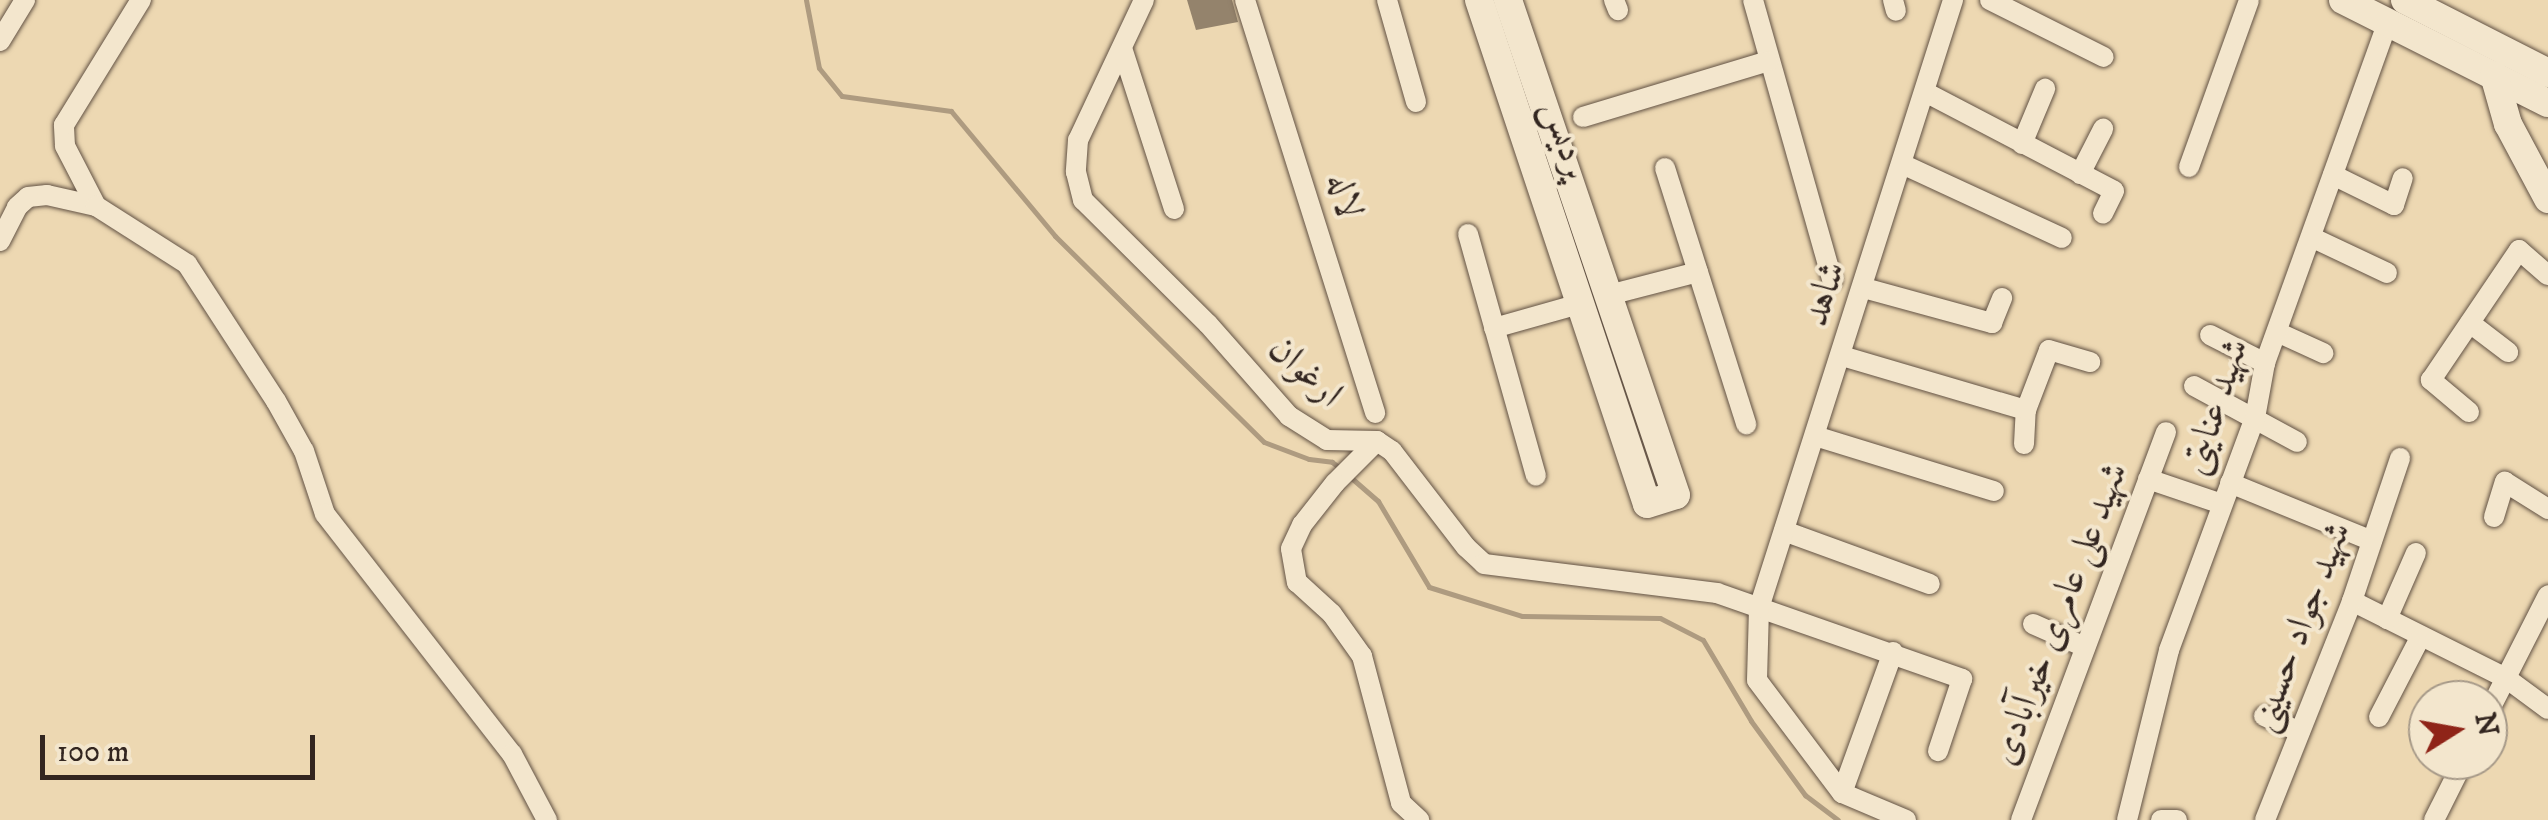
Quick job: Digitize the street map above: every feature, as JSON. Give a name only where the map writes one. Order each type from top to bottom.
[{"type":"street","points":[[0,41],[25,0]]},
{"type":"street","points":[[96,206],[65,146],[64,125],[141,0]]},
{"type":"street","name":"ارغوان","points":[[1144,0],[1078,140],[1076,172],[1084,200],[1208,324],[1290,416],[1327,440],[1377,441]]},
{"type":"street","name":"لاله","points":[[1246,0],[1375,414]]},
{"type":"street","points":[[1387,0],[1416,102]]},
{"type":"street","name":"پردیس","points":[[1479,0],[1592,300]]},
{"type":"street","name":"پردیس","points":[[1508,0],[1592,300]]},
{"type":"street","points":[[1753,0],[1832,280]]},
{"type":"street","name":"شاهد","points":[[1842,793],[1757,680],[1759,608],[1953,0]]},
{"type":"street","points":[[1990,0],[2104,58]]},
{"type":"street","points":[[2189,167],[2250,0]]},
{"type":"street","points":[[2342,0],[2396,10],[2442,10],[2548,73]]},
{"type":"street","points":[[2396,10],[2494,75],[2548,102]]},
{"type":"street","name":"شهید عنایتی","points":[[2127,820],[2170,650],[2255,418],[2265,363],[2396,10]]},
{"type":"street","points":[[1123,51],[1174,209]]},
{"type":"street","points":[[1583,116],[1768,60]]},
{"type":"street","points":[[2494,75],[2508,124],[2548,198]]},
{"type":"street","points":[[2022,144],[2045,89]]},
{"type":"street","points":[[1924,92],[2114,191],[2103,214]]},
{"type":"street","points":[[2080,174],[2103,130]]},
{"type":"street","points":[[1902,164],[2062,238]]},
{"type":"street","points":[[1665,168],[1746,424]]},
{"type":"street","points":[[2334,175],[2394,205],[2404,178]]},
{"type":"street","points":[[0,241],[17,207],[28,197],[47,195],[96,206],[186,264],[211,296],[304,452],[325,514],[512,754],[547,820]]},
{"type":"street","points":[[1468,234],[1536,476]]},
{"type":"street","points":[[2311,237],[2387,273]]},
{"type":"street","points":[[2469,412],[2431,380],[2519,250],[2548,275]]},
{"type":"street","points":[[1494,328],[1698,272]]},
{"type":"street","points":[[1864,288],[1992,324],[2002,298]]},
{"type":"street","points":[[1592,300],[1676,495],[1646,504],[1592,300]]},
{"type":"street","points":[[2470,323],[2508,352]]},
{"type":"street","points":[[2277,332],[2324,354]]},
{"type":"street","points":[[2210,336],[2265,363]]},
{"type":"street","points":[[2024,444],[2026,410],[2050,350],[2090,362]]},
{"type":"street","points":[[1842,356],[2026,410]]},
{"type":"street","points":[[2194,386],[2296,442]]},
{"type":"street","name":"شهید علی عامری خیرآبادی","points":[[2020,820],[2166,432]]},
{"type":"street","points":[[1815,436],[1994,490]]},
{"type":"street","points":[[1420,820],[1401,803],[1362,656],[1332,614],[1297,582],[1292,549],[1302,525],[1335,482],[1377,441],[1392,451],[1484,564],[1717,593],[1893,652],[1962,680],[1938,750]]},
{"type":"street","name":"شهید جواد حسینی","points":[[2265,820],[2352,601],[2400,458]]},
{"type":"street","points":[[2148,479],[2222,504]]},
{"type":"street","points":[[2494,516],[2505,482],[2548,509]]},
{"type":"street","points":[[2230,484],[2372,541]]},
{"type":"street","points":[[1784,530],[1930,584]]},
{"type":"street","points":[[2387,618],[2416,553]]},
{"type":"street","points":[[2506,678],[2548,595]]},
{"type":"street","points":[[2352,601],[2506,678],[2548,710]]},
{"type":"street","points":[[2032,624],[2085,647]]},
{"type":"street","points":[[2379,716],[2421,636]]},
{"type":"street","points":[[1893,652],[1842,793],[1906,820]]},
{"type":"street","points":[[2264,716],[2300,732]]},
{"type":"street","points":[[2434,820],[2454,780]]},
{"type":"street","points":[[2161,820],[2177,820]]},
{"type":"building","points":[[1187,0],[1232,0],[1238,22],[1196,30]]},
{"type":"waterway","points":[[806,0],[819,68],[842,96],[951,111],[1055,236],[1264,442],[1309,459],[1332,462],[1340,468]]},
{"type":"waterway","points":[[1348,475],[1378,501],[1429,587],[1522,616],[1660,618],[1703,640],[1751,721],[1805,795],[1838,820]]}]
